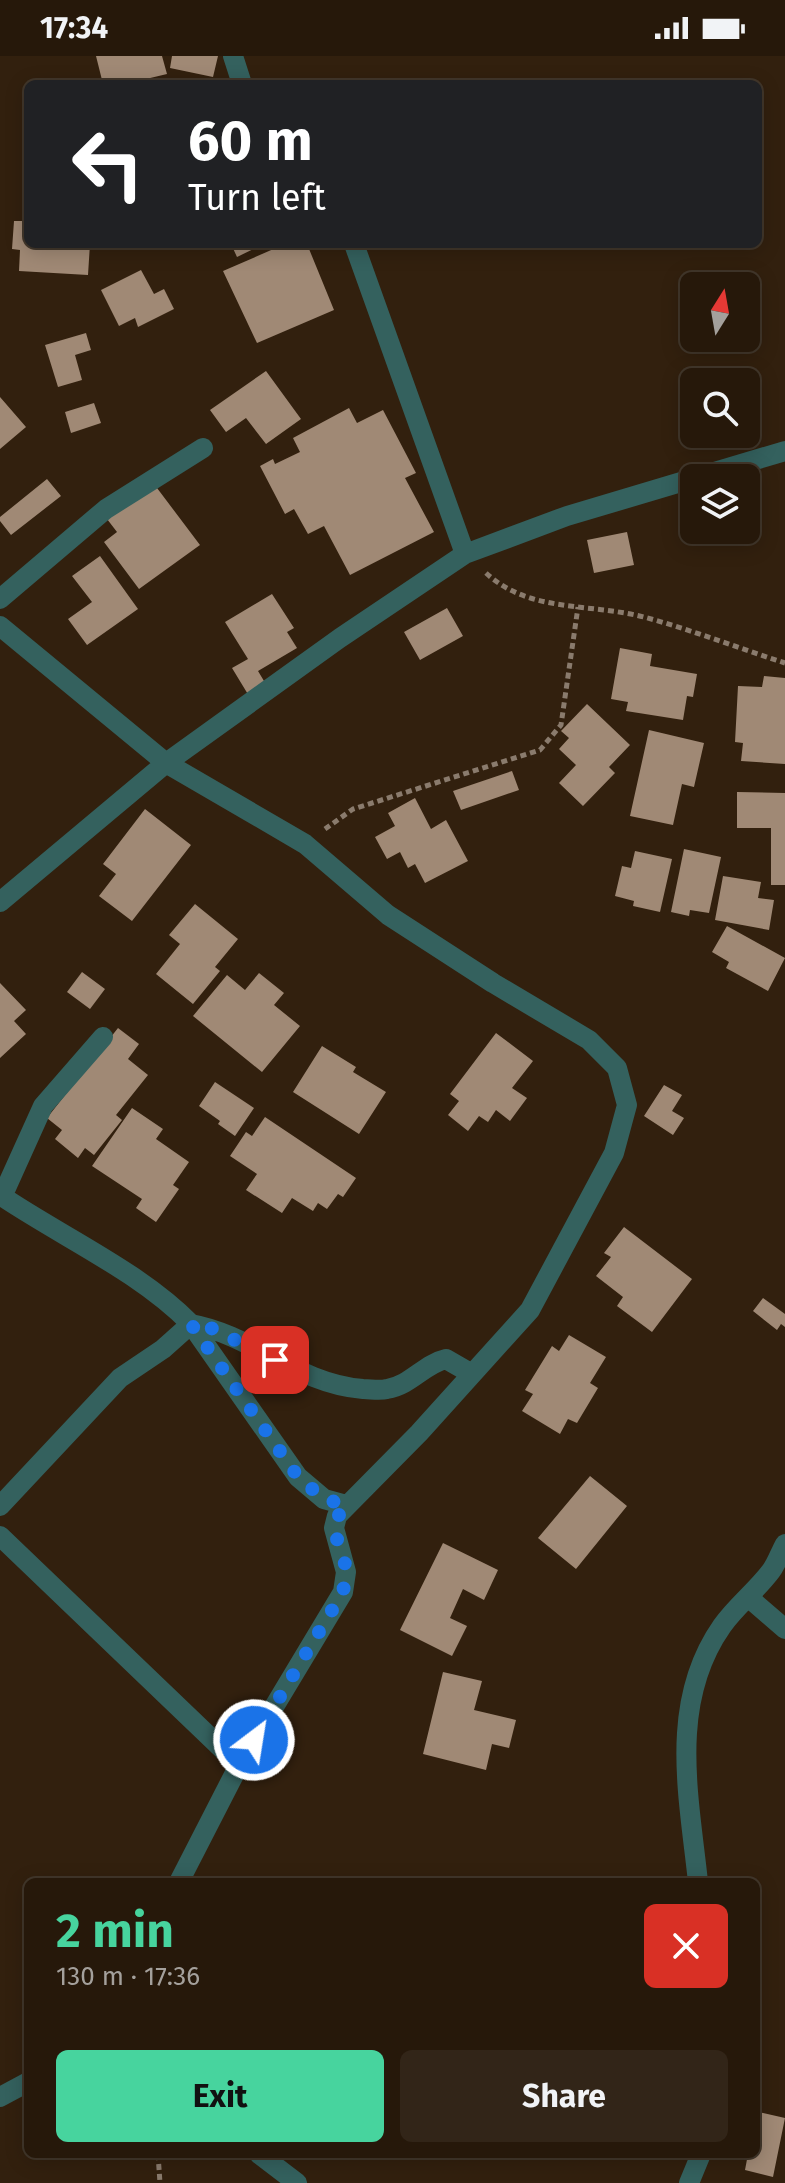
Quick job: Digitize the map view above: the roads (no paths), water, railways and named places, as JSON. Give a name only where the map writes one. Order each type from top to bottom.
[{"type":"street","points":[[233,56],[241,80]]},
{"type":"street","points":[[355,248],[465,554]]},
{"type":"street","points":[[0,599],[106,509],[203,448]]},
{"type":"street","points":[[0,902],[166,763],[340,638],[465,554],[567,516],[785,451]]},
{"type":"street","points":[[0,626],[166,763],[305,844],[388,915],[589,1040],[617,1068],[627,1105],[614,1153],[530,1310],[419,1433],[337,1516],[334,1528],[346,1572],[343,1592],[239,1765],[181,1878]]},
{"type":"street","points":[[103,1037],[43,1106],[1,1196],[108,1262],[175,1308],[191,1324],[298,1477],[324,1499],[346,1505]]},
{"type":"street","points":[[191,1324],[209,1327],[300,1373],[345,1387],[384,1390],[404,1385],[435,1362],[446,1359],[472,1374]]},
{"type":"street","points":[[0,1506],[120,1378],[163,1349],[191,1324]]},
{"type":"street","points":[[0,1536],[239,1765]]},
{"type":"street","points":[[698,1878],[685,1752],[688,1706],[700,1665],[722,1626],[771,1571],[785,1544]]},
{"type":"street","points":[[748,1597],[785,1629]]},
{"type":"street","points":[[0,2097],[24,2084]]},
{"type":"street","points":[[264,2158],[297,2183]]},
{"type":"street","points":[[689,2183],[699,2158]]}]
